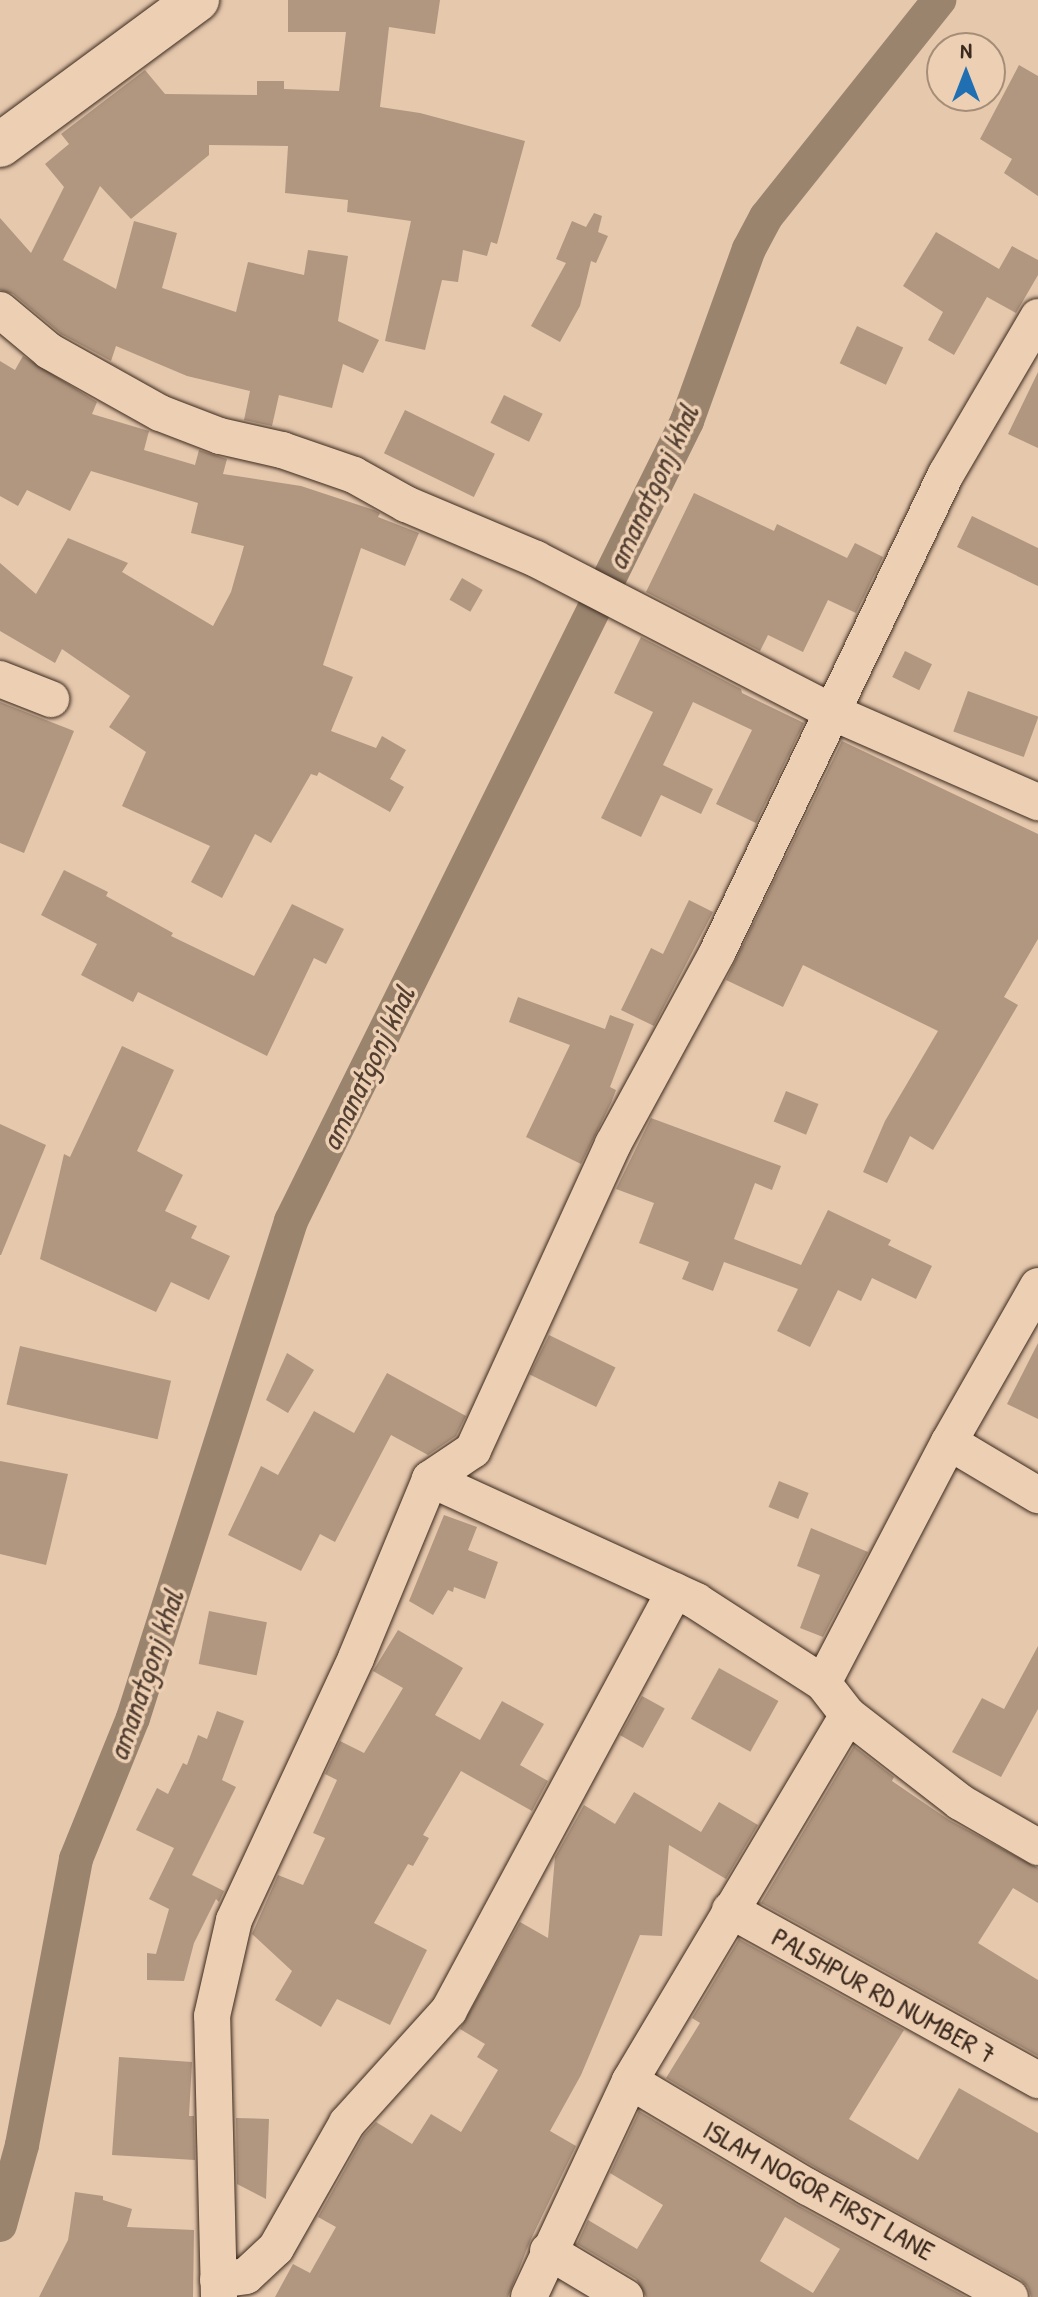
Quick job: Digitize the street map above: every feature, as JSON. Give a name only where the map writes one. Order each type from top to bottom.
[{"type":"main road","points":[[0,145],[197,0]]},
{"type":"street","points":[[0,310],[49,351],[160,413],[220,436],[282,450],[354,475],[406,504],[536,559],[834,713],[1038,801]]},
{"type":"street","points":[[675,1591],[449,2010],[347,2123],[276,2248],[246,2276],[219,2288],[212,2016],[234,1920],[356,1658],[430,1479],[473,1450],[613,1144],[717,953],[946,474],[1038,317]]},
{"type":"street","points":[[0,679],[51,699]]},
{"type":"street","points":[[823,1683],[949,1442],[1038,1286]]},
{"type":"street","points":[[949,1442],[1038,1495]]},
{"type":"street","points":[[430,1479],[483,1506],[675,1591],[823,1683],[848,1715],[960,1802],[1038,1847]]},
{"type":"street","points":[[529,2297],[630,2081],[848,1715]]},
{"type":"street","name":"PALSHPUR RD NUMBER 7","points":[[730,1910],[1038,2080]]},
{"type":"street","name":"ISLAM NOGOR FIRST LANE","points":[[630,2081],[808,2187],[1010,2297]]},
{"type":"street","points":[[548,2251],[625,2297]]},
{"type":"building","points":[[288,0],[440,0],[435,34],[389,27],[380,107],[420,113],[525,141],[497,244],[491,242],[487,256],[463,250],[458,282],[442,280],[425,350],[385,341],[411,221],[347,212],[348,200],[285,193],[288,146],[209,145],[209,155],[131,219],[100,186],[63,260],[116,289],[134,221],[177,233],[162,288],[236,312],[248,262],[304,275],[308,250],[348,256],[338,321],[379,340],[363,373],[343,364],[332,408],[279,395],[272,426],[244,420],[250,391],[187,376],[116,346],[111,361],[61,334],[13,294],[0,290],[0,218],[31,253],[64,187],[45,164],[69,144],[61,134],[145,70],[165,94],[257,95],[257,81],[284,81],[284,89],[339,91],[346,32],[288,32]]},
{"type":"building","points":[[1019,65],[1038,76],[1038,196],[1004,173],[1012,159],[980,139],[994,112],[1006,112],[1006,90]]},
{"type":"building","points":[[594,213],[602,216],[598,232],[608,236],[596,263],[591,261],[580,306],[560,342],[531,326],[566,263],[556,259],[572,221],[586,227]]},
{"type":"building","points":[[936,232],[999,269],[1012,246],[1038,260],[1038,275],[1016,313],[987,297],[954,355],[928,340],[943,312],[903,286]]},
{"type":"building","points":[[857,326],[903,348],[886,385],[840,363]]},
{"type":"building","points":[[23,356],[97,402],[92,414],[149,431],[144,450],[195,465],[199,450],[227,459],[223,474],[301,486],[374,510],[380,513],[378,517],[419,533],[405,566],[361,548],[323,665],[353,677],[331,731],[376,748],[382,736],[406,750],[390,779],[404,787],[390,812],[319,772],[317,776],[311,774],[271,843],[255,834],[222,898],[191,882],[210,846],[122,806],[146,752],[109,727],[130,696],[62,649],[55,663],[0,631],[0,563],[36,594],[68,538],[128,563],[122,572],[213,626],[231,592],[244,546],[191,533],[198,503],[91,471],[70,511],[27,490],[18,506],[0,496],[0,361],[15,370]]},
{"type":"building","points":[[1038,372],[1038,448],[1008,434]]},
{"type":"building","points":[[504,395],[543,414],[529,442],[490,423]]},
{"type":"building","points":[[405,410],[495,454],[474,497],[384,453]]},
{"type":"building","points":[[694,493],[774,531],[777,524],[847,558],[855,543],[883,557],[856,613],[828,600],[803,652],[768,635],[760,651],[646,592]]},
{"type":"building","points":[[972,516],[1038,548],[1038,586],[957,547]]},
{"type":"building","points":[[462,578],[483,590],[470,612],[450,600]]},
{"type":"building","points":[[641,637],[804,723],[756,823],[716,804],[752,730],[693,702],[663,765],[713,789],[701,814],[661,795],[641,837],[601,818],[653,712],[614,693]]},
{"type":"building","points":[[905,651],[932,664],[919,690],[892,677]]},
{"type":"building","points":[[968,691],[1038,716],[1024,757],[953,731]]},
{"type":"building","points":[[0,702],[74,731],[24,853],[0,843]]},
{"type":"building","points":[[842,741],[1038,834],[1038,939],[1004,997],[1018,1005],[933,1150],[910,1136],[887,1183],[863,1172],[885,1121],[938,1031],[803,965],[783,1007],[726,980]]},
{"type":"building","points":[[64,870],[108,892],[106,896],[173,933],[171,936],[254,976],[292,904],[344,929],[326,964],[314,958],[267,1056],[138,992],[133,1002],[81,975],[97,944],[41,915]]},
{"type":"building","points":[[689,900],[713,912],[654,1026],[621,1010],[651,948],[663,954]]},
{"type":"building","points":[[518,997],[605,1029],[610,1015],[634,1024],[610,1087],[616,1090],[581,1164],[526,1137],[570,1045],[509,1022]]},
{"type":"building","points":[[122,1046],[174,1070],[137,1151],[183,1175],[165,1211],[197,1226],[191,1238],[230,1256],[209,1300],[171,1282],[156,1312],[40,1259],[64,1154],[70,1157]]},
{"type":"building","points":[[786,1091],[818,1104],[806,1135],[774,1122]]},
{"type":"building","points":[[651,1118],[781,1166],[772,1190],[755,1183],[734,1239],[801,1265],[828,1210],[891,1240],[888,1245],[932,1266],[916,1299],[872,1278],[861,1301],[838,1290],[810,1347],[777,1331],[798,1289],[724,1262],[713,1291],[682,1279],[689,1262],[639,1243],[654,1203],[616,1189]]},
{"type":"building","points":[[0,1124],[46,1145],[1,1255],[0,1255]]},
{"type":"building","points":[[549,1335],[616,1367],[596,1407],[530,1375]]},
{"type":"building","points":[[1038,1343],[1038,1419],[1007,1404]]},
{"type":"building","points":[[20,1346],[171,1381],[158,1439],[7,1404]]},
{"type":"building","points":[[287,1353],[314,1370],[288,1413],[266,1400]]},
{"type":"building","points":[[387,1373],[466,1416],[456,1436],[428,1455],[391,1435],[335,1542],[320,1534],[301,1571],[228,1535],[261,1466],[278,1475],[314,1411],[354,1433]]},
{"type":"building","points":[[0,1461],[68,1474],[46,1565],[0,1554]]},
{"type":"building","points":[[779,1481],[809,1493],[798,1519],[769,1507]]},
{"type":"building","points":[[444,1515],[477,1527],[468,1550],[498,1562],[485,1599],[454,1587],[453,1592],[448,1590],[433,1615],[409,1601]]},
{"type":"building","points":[[811,1528],[868,1552],[823,1637],[800,1628],[820,1575],[797,1566]]},
{"type":"building","points":[[209,1611],[267,1622],[257,1675],[199,1664]]},
{"type":"building","points":[[398,1630],[463,1668],[435,1715],[480,1740],[502,1701],[544,1724],[520,1765],[548,1781],[532,1811],[461,1771],[423,1835],[429,1838],[413,1866],[408,1864],[374,1923],[427,1950],[390,2025],[337,1999],[321,2027],[275,2000],[292,1971],[252,1934],[278,1875],[303,1885],[325,1838],[313,1833],[337,1780],[325,1774],[340,1741],[364,1753],[403,1688],[373,1671]]},
{"type":"building","points":[[1038,1646],[1038,1709],[1001,1777],[952,1752],[982,1698],[1004,1709]]},
{"type":"building","points":[[719,1668],[778,1701],[750,1752],[691,1719]]},
{"type":"building","points":[[642,1696],[665,1709],[643,1748],[620,1735]]},
{"type":"building","points":[[217,1711],[244,1721],[222,1780],[236,1787],[192,1875],[224,1891],[219,1902],[216,1899],[194,1943],[184,1981],[147,1980],[147,1953],[156,1954],[169,1909],[149,1899],[174,1848],[136,1830],[157,1788],[168,1794],[183,1763],[187,1765],[198,1735],[207,1739]]},
{"type":"building","points":[[854,1746],[894,1777],[892,1781],[949,1820],[1038,1868],[1038,1903],[1013,1888],[978,1943],[1038,1980],[1038,2056],[761,1903]]},
{"type":"building","points":[[634,1792],[701,1832],[719,1802],[758,1825],[726,1879],[669,1845],[662,1936],[640,1935],[581,2075],[550,2131],[576,2146],[530,2241],[508,2297],[275,2297],[293,2264],[310,2273],[336,2227],[318,2217],[364,2135],[376,2122],[412,2144],[431,2114],[461,2132],[498,2070],[477,2057],[485,2044],[460,2029],[520,1922],[548,1938],[555,1857],[584,1805],[615,1824]]},
{"type":"building","points":[[739,1939],[904,2030],[849,2119],[918,2160],[959,2088],[1038,2133],[1038,2297],[1031,2297],[1028,2287],[1020,2279],[818,2169],[666,2078],[700,2023],[692,2018]]},
{"type":"building","points":[[119,2057],[192,2062],[189,2116],[194,2116],[195,2160],[112,2155]]},
{"type":"building","points":[[639,2111],[797,2205],[966,2297],[646,2297],[636,2279],[577,2244],[588,2220],[637,2249],[663,2205],[610,2173]],"holes":[[[785,2217],[840,2249],[813,2293],[760,2261]]]},
{"type":"building","points":[[236,2118],[269,2119],[266,2199],[237,2184]]},
{"type":"building","points":[[75,2192],[103,2196],[103,2200],[132,2209],[127,2227],[194,2230],[193,2297],[39,2297],[68,2240]]},
{"type":"waterway","name":"amanatgonj khal","points":[[0,2225],[22,2145],[76,1859],[133,1718],[291,1221],[687,421],[749,249],[766,217],[939,0]]}]
